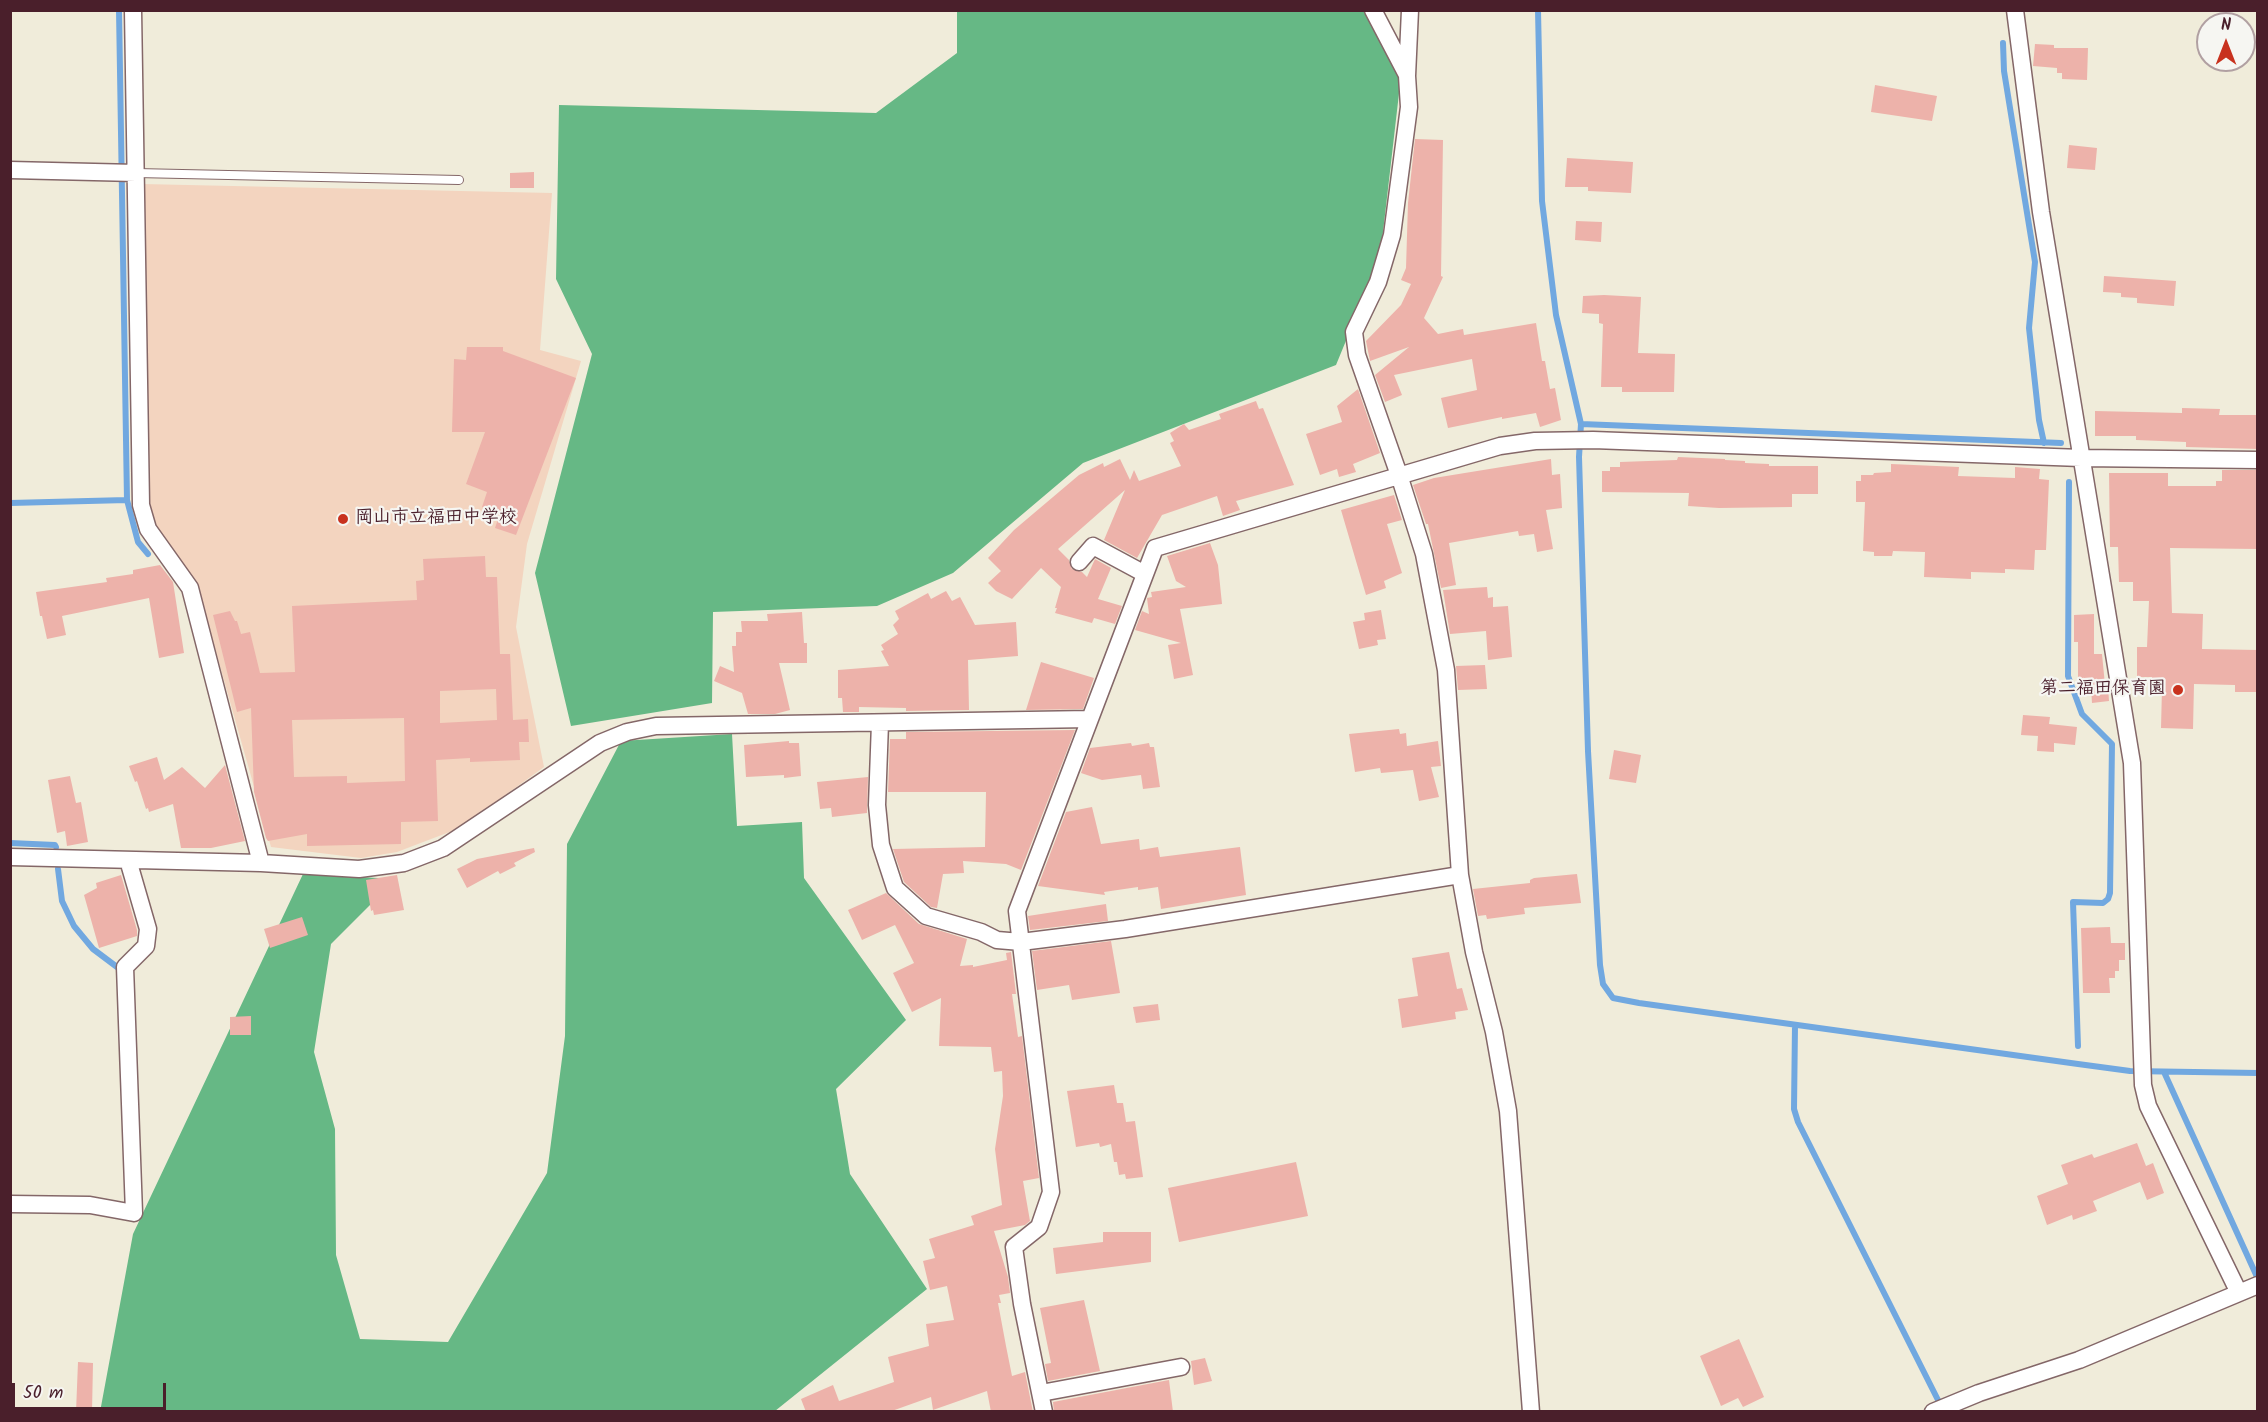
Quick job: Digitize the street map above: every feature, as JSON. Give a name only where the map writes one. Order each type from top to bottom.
[{"type":"street","points":[[133,10],[126,173],[141,505],[148,529],[190,588],[261,863]]},
{"type":"street","points":[[1373,10],[1407,76]]},
{"type":"street","points":[[1410,10],[1407,76],[1410,106],[1392,235],[1378,282],[1354,332],[1357,356],[1424,554],[1446,670],[1460,875],[1474,952],[1494,1032],[1508,1111],[1531,1412]]},
{"type":"street","points":[[1934,1412],[2079,1360],[2250,1289],[2148,1106],[2143,1080],[2132,763],[2041,212],[2015,10]]},
{"type":"street","points":[[10,170],[126,173]]},
{"type":"street","points":[[1044,1412],[1022,1304],[1014,1247],[1039,1227],[1050,1192],[1017,911],[1155,548],[1500,446],[1535,441],[1588,440],[2081,458],[2258,460]]},
{"type":"street","points":[[1079,562],[1093,546],[1145,574]]},
{"type":"street","points":[[10,857],[261,863],[359,869],[404,863],[443,848],[600,743],[627,732],[656,726],[1090,720]]},
{"type":"street","points":[[880,723],[877,805],[880,845],[895,888],[926,916],[981,932],[997,940],[1021,942],[1125,929],[1460,875]]},
{"type":"street","points":[[10,1204],[90,1205],[134,1213],[125,967],[146,946],[148,929],[128,860]]},
{"type":"street","points":[[1041,1394],[1181,1366]]},
{"type":"lane","points":[[126,173],[459,180]]},
{"type":"shaded area","name":"岡山市立福田中学校","points":[[142,184],[552,193],[540,350],[581,361],[527,544],[516,627],[544,767],[460,828],[397,852],[361,858],[271,847],[196,581],[155,529],[146,509]]},
{"type":"green space","points":[[957,11],[1365,11],[1401,76],[1380,258],[1336,365],[1083,463],[953,573],[877,606],[713,612],[712,703],[571,726],[535,573],[592,354],[556,279],[559,105],[876,113],[957,53]]},
{"type":"green space","points":[[732,734],[737,826],[802,822],[804,878],[906,1020],[836,1089],[850,1174],[927,1289],[775,1411],[100,1412],[133,1234],[303,874],[396,879],[331,944],[314,1052],[335,1129],[336,1255],[360,1339],[448,1342],[547,1173],[565,1036],[567,844],[621,741]]},
{"type":"building","points":[[2035,44],[2054,45],[2054,48],[2088,48],[2087,80],[2062,79],[2062,73],[2057,73],[2057,68],[2033,66]]},
{"type":"building","points":[[1875,85],[1937,96],[1932,121],[1871,112]]},
{"type":"building","points":[[1415,139],[1443,140],[1441,276],[1443,277],[1424,318],[1438,334],[1463,329],[1464,335],[1536,323],[1542,361],[1545,361],[1550,389],[1555,388],[1561,420],[1540,427],[1536,413],[1448,428],[1441,398],[1477,390],[1472,359],[1394,375],[1402,395],[1385,402],[1375,375],[1409,347],[1370,361],[1366,341],[1401,305],[1411,284],[1401,280],[1406,268],[1408,203]]},
{"type":"building","points":[[2069,145],[2097,148],[2095,170],[2067,168]]},
{"type":"building","points":[[1567,158],[1633,162],[1631,193],[1588,191],[1588,187],[1565,187]]},
{"type":"building","points":[[534,172],[534,188],[510,188],[510,173]]},
{"type":"building","points":[[1576,221],[1602,222],[1601,242],[1575,240]]},
{"type":"building","points":[[2104,276],[2176,281],[2174,306],[2137,303],[2137,298],[2121,297],[2121,293],[2103,292]]},
{"type":"building","points":[[1583,296],[1641,297],[1638,353],[1675,354],[1674,392],[1622,392],[1622,387],[1601,387],[1603,324],[1599,323],[1599,314],[1582,313]]},
{"type":"building","points":[[467,347],[503,347],[503,351],[576,378],[516,535],[495,528],[500,513],[482,507],[487,492],[466,484],[485,432],[452,432],[454,359],[466,360]]},
{"type":"building","points":[[1358,389],[1380,453],[1353,464],[1356,472],[1339,477],[1337,469],[1320,475],[1306,434],[1342,422],[1337,406]]},
{"type":"building","points":[[1256,401],[1259,409],[1263,408],[1294,485],[1236,501],[1240,510],[1223,516],[1217,496],[1162,515],[1137,558],[1104,540],[1125,490],[1058,549],[1069,560],[1072,569],[1082,572],[1087,577],[1095,559],[1111,568],[1098,599],[1122,606],[1115,624],[1094,618],[1092,623],[1055,613],[1061,587],[1041,568],[1012,599],[996,591],[988,583],[1001,571],[988,558],[1014,530],[1079,475],[1103,463],[1104,467],[1120,459],[1130,480],[1134,470],[1139,481],[1181,466],[1170,443],[1174,441],[1170,433],[1184,424],[1189,430],[1221,419],[1219,414]]},
{"type":"building","points":[[2182,408],[2220,409],[2219,415],[2258,415],[2258,449],[2186,447],[2186,442],[2136,440],[2136,436],[2095,436],[2095,411],[2182,413]]},
{"type":"building","points":[[1678,457],[1725,459],[1769,464],[1769,466],[1818,466],[1818,494],[1792,494],[1792,507],[1719,508],[1688,506],[1689,493],[1602,492],[1602,471],[1610,471],[1610,467],[1620,467],[1620,462],[1677,460]]},
{"type":"building","points":[[1551,459],[1552,475],[1560,474],[1562,508],[1546,510],[1553,549],[1537,552],[1534,534],[1519,536],[1518,531],[1449,543],[1456,585],[1441,588],[1428,524],[1426,524],[1413,485],[1434,478]]},
{"type":"building","points":[[1891,464],[1959,467],[1958,476],[2015,478],[2015,467],[2040,469],[2039,479],[2049,480],[2046,550],[2035,550],[2034,570],[2005,569],[2005,573],[1971,572],[1971,579],[1924,577],[1925,552],[1893,551],[1892,556],[1874,556],[1874,552],[1863,551],[1865,502],[1856,502],[1856,481],[1861,481],[1861,475],[1891,472]]},
{"type":"building","points":[[2222,470],[2258,470],[2258,549],[2170,548],[2172,613],[2203,614],[2202,649],[2258,650],[2256,692],[2235,692],[2235,685],[2194,684],[2193,729],[2161,728],[2162,688],[2152,688],[2152,677],[2137,677],[2137,647],[2147,647],[2149,601],[2133,601],[2133,582],[2119,582],[2118,547],[2110,547],[2109,473],[2168,473],[2168,486],[2216,486],[2216,481],[2222,481]]},
{"type":"building","points":[[1394,495],[1402,520],[1387,524],[1402,573],[1384,581],[1386,588],[1366,595],[1341,510]]},
{"type":"building","points":[[1210,543],[1218,565],[1222,604],[1180,609],[1193,675],[1174,679],[1168,645],[1181,643],[1135,630],[1142,611],[1149,614],[1147,598],[1152,597],[1151,592],[1186,587],[1176,581],[1167,556]]},
{"type":"building","points":[[485,556],[486,577],[497,577],[500,654],[510,654],[513,720],[528,719],[529,742],[519,742],[520,760],[470,762],[470,758],[436,760],[438,821],[401,822],[401,844],[307,846],[307,834],[268,841],[254,792],[251,708],[237,712],[213,615],[230,611],[237,621],[241,634],[250,632],[260,673],[295,672],[292,606],[417,600],[416,581],[424,580],[423,559]],"holes":[[[496,689],[497,720],[440,723],[440,691]],[[404,718],[405,781],[347,783],[347,776],[294,777],[292,720]]]},
{"type":"building","points":[[160,565],[173,582],[184,653],[159,658],[149,598],[62,616],[66,635],[47,639],[36,592],[107,582],[106,578],[133,574],[133,570]]},
{"type":"building","points":[[1487,587],[1488,598],[1493,597],[1493,607],[1508,606],[1512,657],[1488,660],[1486,631],[1450,634],[1443,590]]},
{"type":"building","points":[[946,591],[952,601],[960,597],[975,625],[1016,622],[1018,656],[968,660],[969,710],[906,711],[906,708],[859,707],[859,712],[843,712],[842,698],[838,698],[838,670],[889,666],[881,651],[884,650],[881,645],[898,634],[893,625],[899,619],[895,611],[928,593],[931,599]]},
{"type":"building","points":[[1381,610],[1386,639],[1377,640],[1378,645],[1359,649],[1353,622],[1365,620],[1364,613]]},
{"type":"building","points":[[802,612],[804,643],[807,643],[807,663],[779,663],[790,710],[775,714],[748,714],[742,693],[714,681],[720,666],[734,672],[732,646],[736,646],[736,632],[742,632],[741,621],[768,621],[767,614]]},
{"type":"building","points":[[2094,614],[2094,654],[2102,654],[2105,685],[2078,684],[2078,642],[2074,642],[2074,615]]},
{"type":"building","points":[[1041,662],[1094,678],[1083,709],[1026,710]]},
{"type":"building","points":[[1485,665],[1487,689],[1458,690],[1456,666]]},
{"type":"building","points":[[2108,686],[2109,701],[2092,703],[2091,687]]},
{"type":"building","points":[[2023,715],[2050,717],[2049,724],[2077,727],[2075,745],[2054,743],[2054,752],[2037,751],[2038,736],[2021,735]]},
{"type":"building","points":[[1399,729],[1400,734],[1406,733],[1407,746],[1438,741],[1441,766],[1431,767],[1439,797],[1419,801],[1413,770],[1381,773],[1380,768],[1355,772],[1349,734]]},
{"type":"building","points":[[1075,730],[1021,870],[1006,864],[963,861],[964,873],[943,874],[937,908],[931,907],[904,882],[893,849],[985,847],[986,792],[888,792],[890,739],[906,739],[906,732]]},
{"type":"building","points":[[789,741],[789,743],[799,743],[801,776],[746,777],[744,745]]},
{"type":"building","points":[[1131,743],[1132,746],[1149,743],[1150,747],[1154,747],[1160,787],[1143,789],[1141,775],[1102,780],[1081,773],[1090,748]]},
{"type":"building","points":[[1614,750],[1641,755],[1636,783],[1609,779]]},
{"type":"building","points":[[157,757],[164,780],[182,767],[205,788],[225,765],[245,841],[211,848],[181,848],[173,804],[149,812],[129,766]]},
{"type":"building","points":[[70,776],[76,803],[81,802],[88,842],[67,846],[65,831],[57,833],[48,780]]},
{"type":"building","points":[[868,777],[867,813],[832,817],[831,808],[820,809],[817,782]]},
{"type":"building","points":[[1092,807],[1101,844],[1139,839],[1140,850],[1158,847],[1160,857],[1240,847],[1246,895],[1161,909],[1158,887],[1138,890],[1138,887],[1104,892],[1105,895],[1038,886],[1066,812]]},
{"type":"building","points":[[534,848],[535,852],[514,863],[516,866],[500,874],[498,871],[467,888],[457,869],[477,859]]},
{"type":"building","points":[[1577,874],[1581,903],[1524,908],[1525,914],[1487,919],[1486,915],[1478,916],[1473,889],[1530,883],[1530,880],[1534,878]]},
{"type":"building","points":[[121,875],[137,936],[99,948],[84,895],[97,888],[96,883]]},
{"type":"building","points":[[397,875],[404,910],[374,915],[373,910],[371,911],[366,880]]},
{"type":"building","points":[[886,893],[919,924],[967,939],[960,966],[973,965],[973,967],[1007,960],[1006,953],[1011,952],[1016,994],[1012,994],[1018,1037],[1022,1036],[1039,1178],[1023,1181],[1030,1221],[1025,1225],[994,1231],[1008,1277],[1010,1293],[999,1295],[1001,1303],[998,1303],[1012,1376],[1025,1372],[1033,1412],[991,1412],[987,1391],[933,1410],[931,1397],[889,1412],[806,1412],[801,1399],[833,1385],[839,1401],[894,1382],[888,1357],[929,1346],[926,1324],[954,1320],[947,1286],[930,1290],[923,1261],[935,1258],[929,1239],[974,1225],[971,1216],[1002,1205],[995,1149],[1003,1096],[1002,1071],[994,1072],[991,1047],[939,1046],[941,998],[912,1012],[893,973],[914,963],[895,925],[862,940],[848,910]]},
{"type":"building","points":[[1106,904],[1108,921],[1030,930],[1028,916]]},
{"type":"building","points":[[302,917],[308,935],[270,948],[264,929]]},
{"type":"building","points":[[2110,927],[2111,943],[2125,943],[2125,960],[2119,960],[2119,971],[2115,971],[2115,978],[2109,978],[2110,993],[2083,993],[2081,928]]},
{"type":"building","points":[[1111,941],[1120,993],[1072,1000],[1069,985],[1037,990],[1032,951]]},
{"type":"building","points":[[1449,952],[1457,989],[1462,988],[1468,1010],[1455,1012],[1456,1019],[1402,1028],[1398,999],[1418,996],[1412,958]]},
{"type":"building","points":[[1158,1004],[1160,1020],[1136,1023],[1133,1007]]},
{"type":"building","points":[[251,1016],[251,1035],[230,1035],[230,1017]]},
{"type":"building","points":[[1114,1085],[1117,1103],[1123,1103],[1126,1122],[1135,1121],[1143,1177],[1126,1179],[1125,1174],[1119,1175],[1111,1144],[1100,1147],[1099,1143],[1076,1147],[1067,1091]]},
{"type":"building","points":[[2137,1143],[2146,1166],[2153,1163],[2164,1193],[2147,1200],[2140,1182],[2093,1201],[2097,1211],[2073,1220],[2072,1215],[2047,1225],[2037,1196],[2068,1184],[2061,1165],[2092,1154],[2094,1158]]},
{"type":"building","points":[[1296,1162],[1308,1216],[1179,1242],[1168,1188]]},
{"type":"building","points":[[1103,1232],[1151,1232],[1151,1262],[1056,1274],[1053,1248],[1103,1242]]},
{"type":"building","points":[[1084,1300],[1100,1371],[1048,1381],[1045,1364],[1051,1363],[1040,1308]]},
{"type":"building","points":[[1739,1339],[1764,1397],[1743,1407],[1738,1398],[1721,1406],[1700,1356]]},
{"type":"building","points":[[1205,1358],[1212,1381],[1194,1385],[1191,1361]]},
{"type":"building","points":[[78,1362],[93,1363],[92,1412],[76,1412]]},
{"type":"building","points":[[1169,1380],[1173,1412],[1054,1412],[1053,1402]]},
{"type":"waterway","points":[[119,10],[127,500],[138,542],[148,554]]},
{"type":"waterway","points":[[1538,10],[1542,201],[1556,315],[1581,424],[1579,457],[1588,751],[1603,984],[1613,998],[1639,1003],[2078,1064],[2130,1071],[2258,1073]]},
{"type":"waterway","points":[[2003,43],[2004,71],[2035,262],[2029,328],[2039,420],[2044,443]]},
{"type":"waterway","points":[[1581,424],[2061,443]]},
{"type":"waterway","points":[[2069,482],[2068,676],[2082,714],[2112,744],[2110,893],[2108,899],[2103,903],[2073,902],[2078,1046]]},
{"type":"waterway","points":[[10,503],[127,500]]},
{"type":"waterway","points":[[10,843],[55,845],[56,847]]},
{"type":"waterway","points":[[58,869],[62,901],[74,926],[93,949],[117,967]]},
{"type":"waterway","points":[[1795,1025],[1794,1109],[1798,1122],[1941,1406]]},
{"type":"waterway","points":[[2164,1072],[2258,1279]]},
{"type":"place","name":"岡山市立福田中学校","points":[[343,519]]},
{"type":"place","name":"第二福田保育園","points":[[2178,690]]}]
